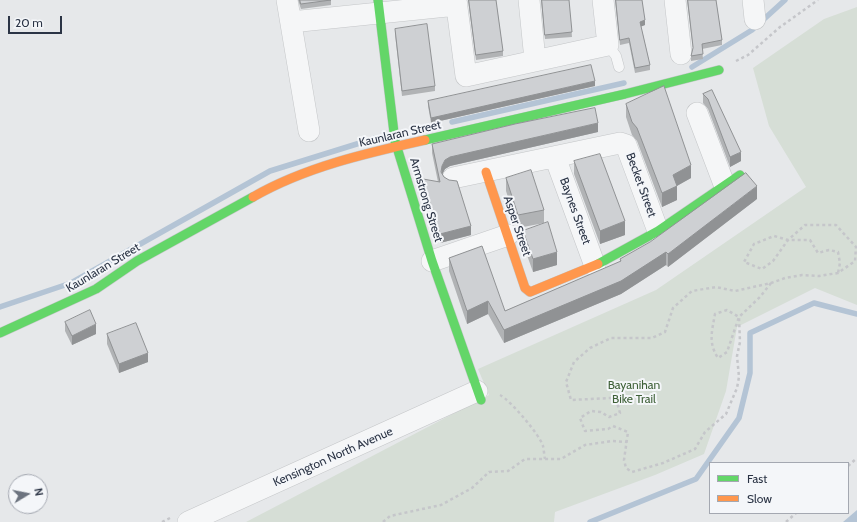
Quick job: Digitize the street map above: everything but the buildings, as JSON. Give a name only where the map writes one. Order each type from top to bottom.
[{"type":"street","points":[[287,0],[309,131]]},
{"type":"street","points":[[529,0],[535,60]]},
{"type":"street","points":[[291,22],[379,6],[457,2],[466,76],[608,44],[603,0]]},
{"type":"street","points":[[676,0],[681,54]]},
{"type":"street","name":"Armstrong Street","points":[[379,6],[391,120],[397,147],[432,261],[479,396]]},
{"type":"street","name":"Kaunlaran Street","points":[[0,333],[96,289],[137,261],[261,192],[320,168],[356,157],[625,94],[720,70]]},
{"type":"street","points":[[595,266],[658,231],[732,179],[697,113]]},
{"type":"street","name":"Becket Street","points":[[555,157],[620,143],[626,145],[658,231]]},
{"type":"street","points":[[454,178],[555,157]]},
{"type":"street","name":"Baynes Street","points":[[555,157],[595,266]]},
{"type":"street","name":"Asper Street","points":[[486,172],[525,288],[530,292],[595,266]]},
{"type":"street","points":[[432,261],[508,235]]},
{"type":"street","name":"Kensington North Avenue","points":[[188,522],[479,396]]},
{"type":"lane","points":[[608,44],[616,56],[619,67]]},
{"type":"path","points":[[720,70],[748,55],[780,27],[818,0]]},
{"type":"path","points":[[739,317],[740,342],[737,356],[739,377],[737,388],[726,414],[705,432],[695,449],[642,470],[632,472],[626,468],[624,460],[628,432],[613,426],[608,429],[585,431],[580,418],[591,411],[601,412],[609,417],[620,413],[617,402],[611,398],[571,400],[566,382],[574,362],[590,348],[611,338],[652,338],[665,332],[673,308],[692,291],[716,287],[735,291],[771,284],[785,278],[802,275],[819,276],[838,273],[855,261],[856,246],[836,225],[805,225],[788,240],[773,261],[762,269],[744,262],[754,244],[774,236],[788,240],[810,240],[818,253],[829,250],[838,252],[840,263],[838,273]]},
{"type":"path","points":[[739,317],[727,310],[715,314],[712,332],[712,348],[718,358],[727,352],[739,317],[771,284]]},
{"type":"path","points":[[499,394],[506,398],[522,416],[543,445],[545,459]]},
{"type":"path","points":[[383,522],[390,516],[441,505],[472,488],[489,472],[508,471],[525,459],[561,459],[585,445],[612,441],[627,442]]},
{"type":"path","points":[[849,465],[857,458]]},
{"type":"path","points":[[786,522],[795,514]]},
{"type":"green space","name":"Bayanihan Bike Trail","points":[[857,7],[857,305],[815,288],[737,327],[726,391],[704,454],[655,475],[555,512],[554,522],[246,522],[489,395],[478,369],[656,290],[806,187],[769,126],[753,68],[824,19]]},
{"type":"water","points":[[857,510],[857,522],[843,522]]},
{"type":"waterway","points":[[692,67],[752,30],[785,0]]},
{"type":"waterway","points":[[452,122],[624,83]]},
{"type":"waterway","points":[[0,307],[71,283],[270,171],[376,138]]},
{"type":"waterway","points":[[590,522],[696,479],[739,418],[750,373],[750,333],[814,303],[857,314]]},
{"type":"traffic: fast","points":[[378,0],[395,141],[432,261],[481,400]]},
{"type":"traffic: fast","points":[[425,140],[625,94],[719,70]]},
{"type":"traffic: fast","points":[[598,264],[658,231],[740,175]]},
{"type":"traffic: fast","points":[[0,333],[96,289],[137,261],[253,197]]},
{"type":"traffic: slow","points":[[253,197],[273,186],[315,169],[381,150],[425,140]]},
{"type":"traffic: slow","points":[[486,172],[525,288],[530,292],[598,264]]}]
